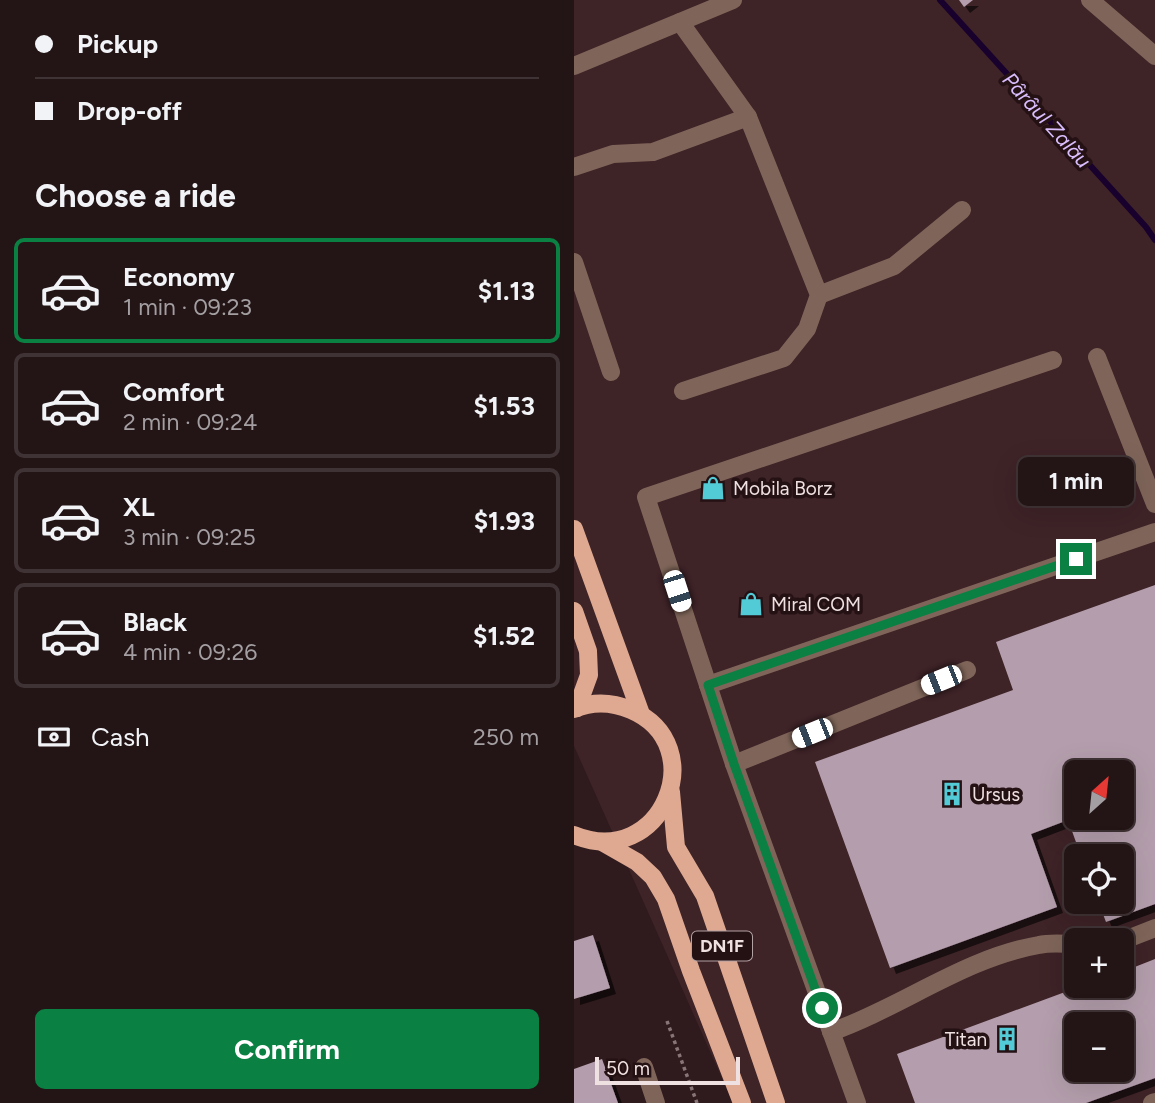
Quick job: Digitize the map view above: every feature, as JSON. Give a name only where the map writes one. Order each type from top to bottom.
[{"type":"main road","name":"DN1F","points":[[574,529],[641,714]]},
{"type":"main road","name":"DN1F","points":[[574,611],[588,651],[589,675],[575,709]]},
{"type":"main road","name":"DN1F","points":[[575,709],[594,703],[618,704],[641,714],[659,730],[667,744],[673,768],[670,792],[676,847],[705,896],[776,1103]]},
{"type":"main road","name":"DN1F","points":[[574,835],[589,841],[602,842],[630,838],[646,828],[659,815],[670,792]]},
{"type":"main road","name":"DN1F","points":[[602,842],[637,862],[653,877],[666,899],[742,1103]]},
{"type":"street","points":[[574,66],[733,0]]},
{"type":"street","points":[[1090,0],[1155,56]]},
{"type":"street","points":[[680,22],[748,117],[819,295],[807,328],[784,358],[683,391]]},
{"type":"street","points":[[574,167],[613,154],[653,152],[748,117]]},
{"type":"street","points":[[819,295],[894,266],[962,210]]},
{"type":"street","points":[[574,262],[611,372]]},
{"type":"street","points":[[1097,357],[1155,504]]},
{"type":"street","points":[[857,1103],[734,764],[646,497],[1053,359]]},
{"type":"street","points":[[708,685],[1155,532]]},
{"type":"street","points":[[734,764],[967,670]]},
{"type":"street","points":[[1134,936],[1155,928]]},
{"type":"street","points":[[831,1032],[862,1021],[936,982],[1003,953],[1042,944],[1064,944]]},
{"type":"street","points":[[644,1067],[656,1103]]},
{"type":"path","points":[[667,1021],[698,1103]]},
{"type":"shaded area","points":[[574,0],[1155,0],[1155,1103],[733,1103],[574,746]]},
{"type":"building","points":[[959,0],[973,0],[964,7]]},
{"type":"building","name":"Ursus","points":[[1155,585],[1155,904],[1134,912],[1134,844],[1077,844],[1072,830],[1134,830],[1134,760],[1064,760],[1064,822],[1031,834],[1057,907],[890,968],[815,762],[1013,690],[996,642]]},
{"type":"building","name":"Ursus","points":[[1103,914],[1128,914],[1106,922]]},
{"type":"building","points":[[593,935],[610,988],[574,999],[574,941]]},
{"type":"building","name":"Titan","points":[[1155,959],[1155,1078],[1086,1103],[915,1103],[897,1054],[1064,992],[1064,998],[1134,998],[1134,967]]},
{"type":"building","points":[[602,1059],[618,1103],[574,1103],[574,1069]]},
{"type":"waterway","name":"Pârâul Zalău","points":[[940,0],[1155,240]]},
{"type":"place","name":"Mobila Borz","points":[[713,488]]},
{"type":"place","name":"Miral COM","points":[[751,604]]},
{"type":"place","name":"Ursus","points":[[952,794]]},
{"type":"place","name":"Titan","points":[[1007,1039]]},
{"type":"route","points":[[822,1008],[708,685],[1076,559]]}]
